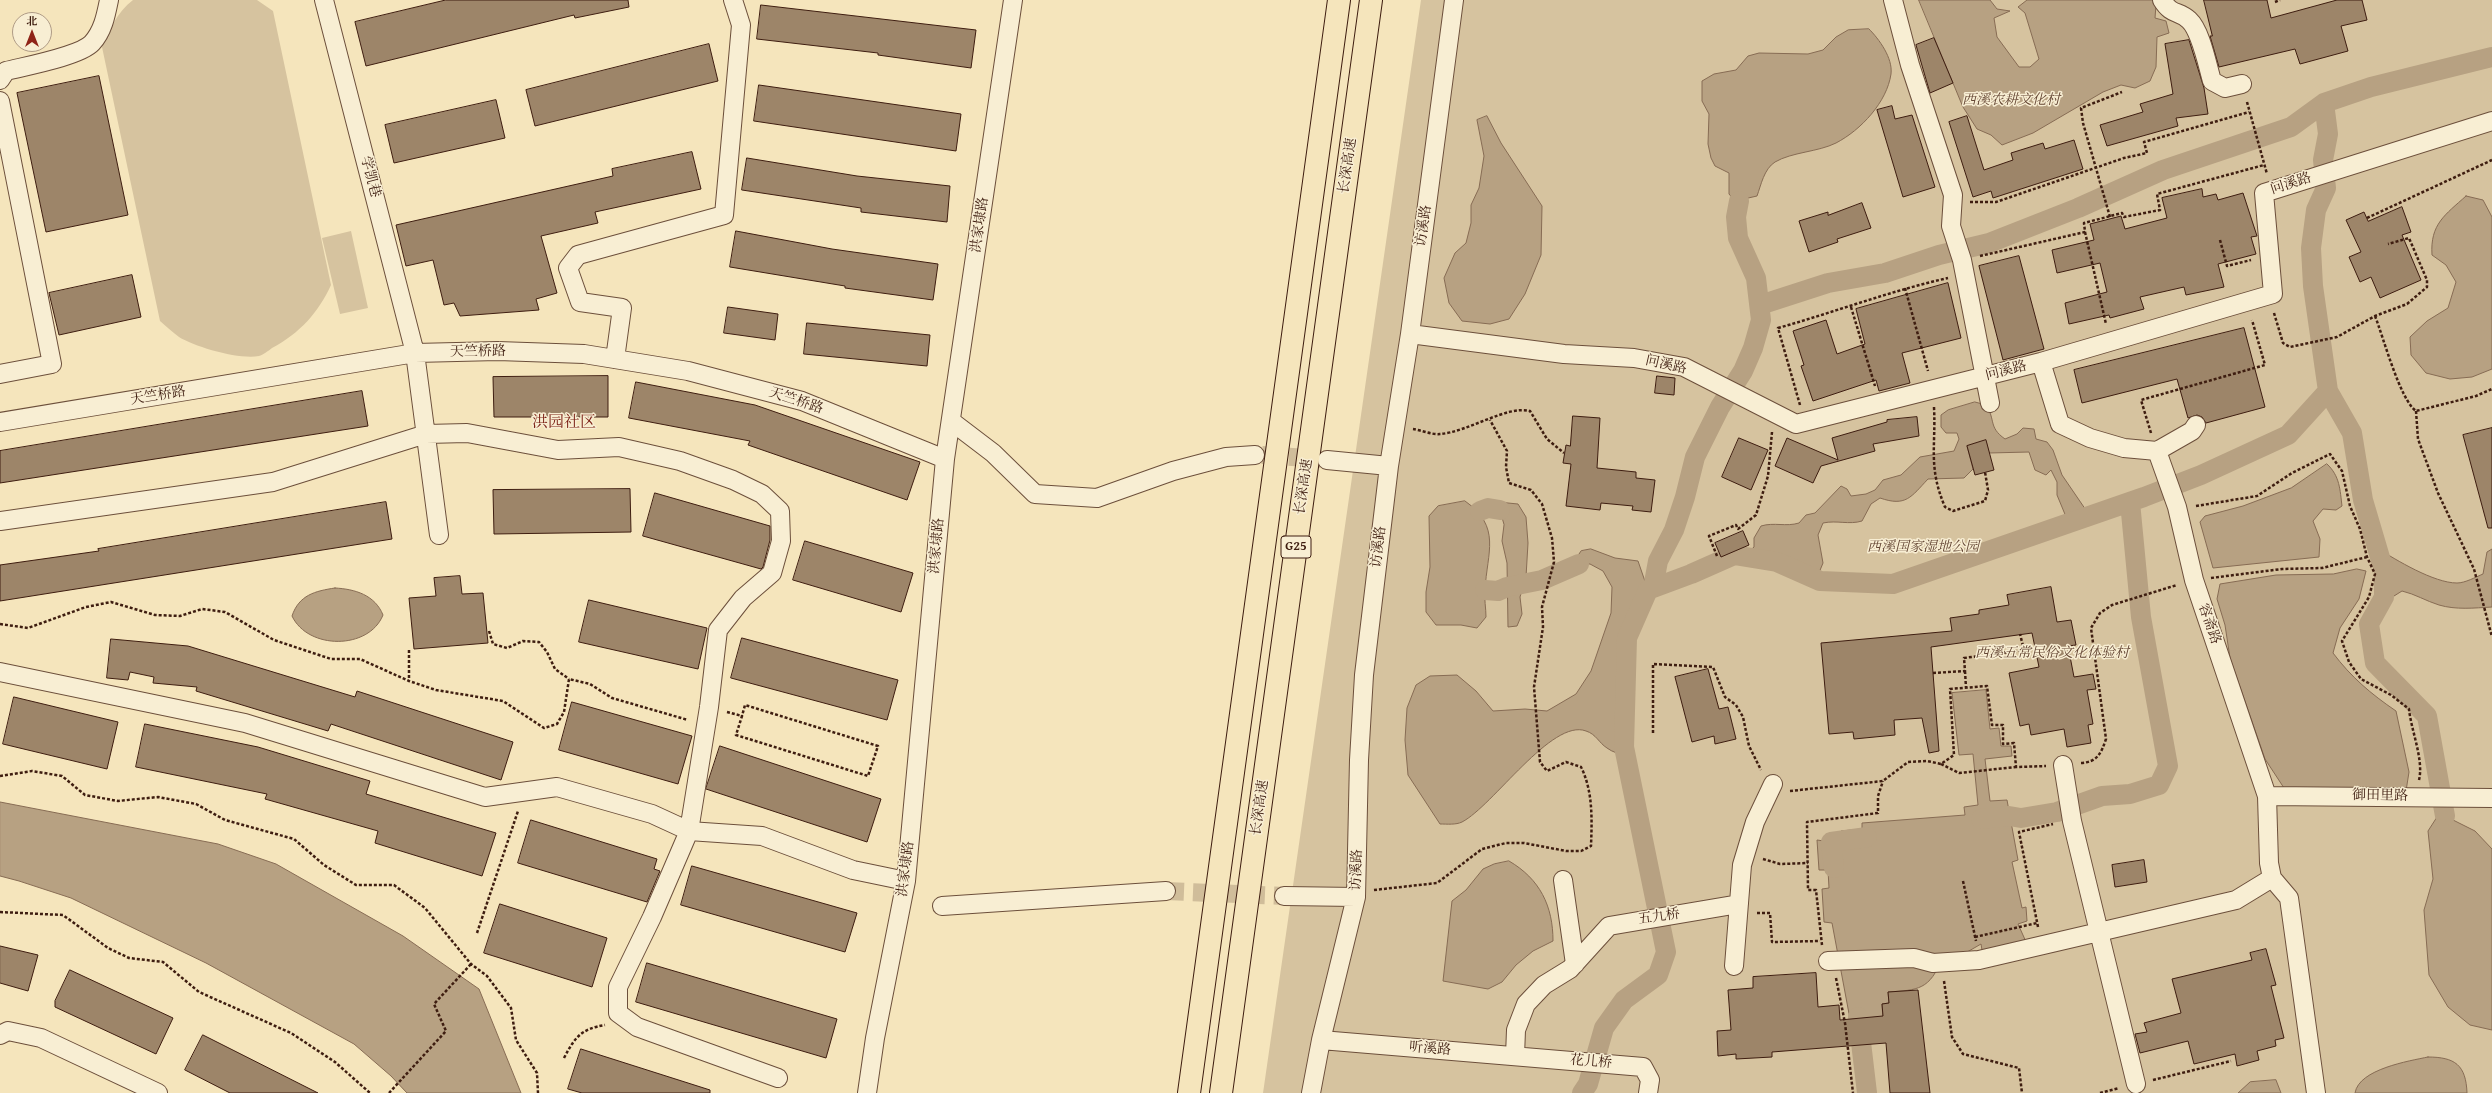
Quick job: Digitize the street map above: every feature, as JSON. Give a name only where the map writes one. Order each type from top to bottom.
[{"type":"highway","name":"G25","points":[[1189,1093],[1339,0]]},
{"type":"highway","name":"长深高速","points":[[1221,1093],[1370,0]]},
{"type":"street","points":[[0,80],[6,71],[76,52],[92,43],[105,22],[109,0]]},
{"type":"street","name":"学凯巷","points":[[324,0],[415,354],[439,535]]},
{"type":"street","points":[[615,359],[622,308],[580,302],[568,268],[578,255],[724,215],[741,25],[733,0]]},
{"type":"street","name":"洪家埭路","points":[[867,1093],[875,1038],[906,881],[946,459],[1013,0]]},
{"type":"street","name":"访溪路","points":[[1311,1093],[1321,1040],[1356,894],[1359,760],[1364,675],[1389,466],[1410,334],[1454,0]]},
{"type":"street","points":[[1893,0],[1910,65],[1953,196],[1951,226],[1963,267],[1990,403]]},
{"type":"street","points":[[2165,5],[2188,19],[2196,28],[2212,81],[2225,88],[2242,84]]},
{"type":"street","points":[[0,101],[52,364],[0,374]]},
{"type":"street","name":"问溪路","points":[[1410,334],[1564,354],[1634,358],[1684,367],[1796,424],[1878,402],[1933,396],[1985,376],[2040,362],[2273,294],[2264,193],[2492,121]]},
{"type":"street","name":"天竺桥路","points":[[0,422],[415,354],[498,351],[584,354],[688,371],[802,401],[946,459]]},
{"type":"street","points":[[2040,362],[2060,424],[2090,438],[2117,446],[2157,451],[2192,431],[2196,425]]},
{"type":"street","points":[[951,421],[993,453],[1035,494],[1097,498],[1173,471],[1226,457],[1255,455]]},
{"type":"street","points":[[0,521],[273,482],[426,434],[467,433],[558,450],[619,447],[680,461],[733,480],[762,494],[780,511],[781,541],[772,573],[743,598],[718,630],[708,713],[689,831],[652,917],[618,987],[618,1013],[637,1027],[778,1078]]},
{"type":"street","name":"容斋路","points":[[2157,451],[2177,507],[2194,580],[2267,796],[2269,863],[2272,878]]},
{"type":"street","points":[[1328,460],[1389,466]]},
{"type":"street","points":[[0,672],[245,723],[485,797],[557,787],[652,814],[689,831],[762,836],[853,870],[906,881]]},
{"type":"street","points":[[2063,765],[2066,796],[2136,1084]]},
{"type":"street","points":[[1734,966],[1742,865],[1755,822],[1773,784]]},
{"type":"street","name":"御田里路","points":[[2267,796],[2492,798]]},
{"type":"street","points":[[1828,961],[1914,958],[1938,963],[1979,960],[2236,900],[2272,878],[2289,898],[2316,1093]]},
{"type":"street","points":[[1563,880],[1575,964]]},
{"type":"street","points":[[942,906],[1166,891]]},
{"type":"street","points":[[1284,896],[1356,894]]},
{"type":"street","name":"五九桥","points":[[1515,1056],[1516,1030],[1526,1004],[1544,984],[1570,969],[1609,926],[1626,921],[1691,912],[1738,909]]},
{"type":"street","points":[[0,1035],[8,1031],[41,1038],[158,1093]]},
{"type":"street","name":"听溪路","points":[[1321,1040],[1539,1058]]},
{"type":"street","name":"花儿桥","points":[[1539,1058],[1643,1066],[1650,1080],[1648,1093]]},
{"type":"path","points":[[2275,2],[2280,0]]},
{"type":"path","points":[[2110,216],[2083,123],[2081,108],[2122,92]]},
{"type":"path","points":[[1953,196],[1970,202],[1996,202],[2096,169],[2124,158],[2147,153],[2144,142],[2249,112]]},
{"type":"path","points":[[2110,342],[2084,223],[2122,213],[2124,218],[2160,210],[2157,194],[2264,165],[2250,117]]},
{"type":"path","points":[[2367,218],[2492,160]]},
{"type":"path","points":[[1805,422],[1778,328],[1851,307],[1963,267],[2085,232]]},
{"type":"path","points":[[2268,296],[2283,343],[2290,347],[2337,336],[2375,316],[2407,304],[2427,287],[2427,280],[2409,238],[2388,244]]},
{"type":"path","points":[[2220,240],[2227,266],[2269,256]]},
{"type":"path","points":[[1905,288],[1933,396],[1932,451],[1936,486],[1944,507],[1953,510],[1985,501],[1988,490],[1985,472]]},
{"type":"path","points":[[2157,451],[2141,400],[2265,365],[2247,302]]},
{"type":"path","points":[[1851,307],[1878,402]]},
{"type":"path","points":[[2375,316],[2397,379],[2410,407],[2416,411],[2476,396],[2492,389]]},
{"type":"path","points":[[1395,427],[1439,434],[1469,428],[1520,409],[1530,411],[1547,439],[1564,453]]},
{"type":"path","points":[[2416,411],[2418,439],[2438,493],[2474,569],[2492,637]]},
{"type":"path","points":[[1717,556],[1710,536],[1736,525],[1738,529],[1756,515],[1768,476],[1773,412]]},
{"type":"path","points":[[1356,894],[1437,883],[1482,849],[1506,843],[1524,843],[1566,851],[1581,851],[1591,846],[1588,780],[1581,767],[1566,762],[1547,771],[1540,762],[1534,687],[1543,627],[1542,607],[1554,562],[1552,538],[1542,504],[1531,490],[1509,483],[1506,467],[1508,451],[1490,420]]},
{"type":"path","points":[[2177,507],[2212,505],[2257,496],[2292,474],[2330,454],[2342,471],[2350,506],[2360,529],[2367,557],[2375,574],[2369,597],[2342,641],[2349,662],[2361,679],[2391,695],[2409,709],[2411,727],[2421,771],[2415,797]]},
{"type":"path","points":[[1652,733],[1653,664],[1713,667],[1725,697],[1736,705],[1743,717],[1754,759],[1768,782],[1790,791],[1883,781],[1908,762],[1927,761],[1941,764],[1959,773],[2016,767],[2090,762],[2100,755],[2106,739],[2092,628],[2100,613],[2112,605],[2194,580],[2282,569],[2322,568],[2367,557]]},
{"type":"path","points":[[0,624],[28,628],[86,607],[111,602],[155,615],[180,616],[202,609],[225,612],[274,640],[331,659],[360,659],[409,681],[436,690],[503,701],[544,728],[557,724],[564,712],[569,679]]},
{"type":"path","points":[[489,631],[493,644],[507,648],[523,641],[539,642],[547,652],[554,669],[569,679],[590,684],[612,698],[687,720],[708,713],[742,716]]},
{"type":"path","points":[[1966,688],[1964,658],[2024,650],[2020,634]]},
{"type":"path","points":[[409,650],[409,681]]},
{"type":"path","points":[[1933,673],[1965,671]]},
{"type":"path","points":[[1941,764],[1954,755],[1950,689],[1987,686],[1992,725],[2003,725],[2003,744],[2014,743],[2016,767]]},
{"type":"path","points":[[745,705],[878,746],[868,776],[736,734],[742,716],[745,705]]},
{"type":"path","points":[[0,776],[32,771],[62,776],[85,794],[118,801],[158,797],[196,804],[225,820],[294,839],[324,866],[356,885],[394,885],[425,908],[471,964],[487,976],[511,1008],[516,1040],[536,1072],[538,1093]]},
{"type":"path","points":[[1853,1093],[1842,1001],[1836,976],[1820,941],[1816,890],[1808,890],[1807,822],[1878,813],[1878,796],[1883,781]]},
{"type":"path","points":[[477,933],[524,792]]},
{"type":"path","points":[[2042,945],[2019,832],[2072,821]]},
{"type":"path","points":[[1746,850],[1763,859],[1780,864],[1808,863]]},
{"type":"path","points":[[1963,881],[1979,960]]},
{"type":"path","points":[[1738,909],[1770,913],[1772,942],[1820,941]]},
{"type":"path","points":[[0,912],[63,914],[115,952],[129,958],[163,962],[199,992],[291,1033],[335,1062],[370,1093]]},
{"type":"path","points":[[1975,937],[2037,923]]},
{"type":"path","points":[[1938,963],[1952,1037],[1963,1054],[2019,1068],[2022,1093]]},
{"type":"path","points":[[389,1093],[446,1031],[434,1004],[471,964]]},
{"type":"path","points":[[564,1058],[573,1040],[589,1028],[631,1023]]},
{"type":"path","points":[[2100,1093],[2231,1061]]},
{"type":"green space","points":[[133,0],[257,0],[273,11],[331,285],[320,305],[300,329],[266,353],[259,356],[251,357],[218,352],[196,345],[179,337],[160,321],[102,47],[118,15]]},
{"type":"green space","name":"西溪国家湿地公园","points":[[1421,0],[2492,0],[2492,1093],[1263,1093]]},
{"type":"green space","points":[[351,231],[368,308],[340,314],[322,238]]},
{"type":"shaded area","points":[[1919,0],[1990,0],[1997,9],[2010,11],[1994,18],[1997,37],[2019,67],[2030,67],[2039,59],[2025,13],[2018,7],[2027,0],[2160,0],[2156,5],[2155,18],[2166,21],[2169,33],[2157,37],[2156,67],[2150,81],[2135,88],[2121,85],[2103,92],[2033,133],[2002,145],[1991,135],[1977,129],[1963,107]]},
{"type":"shaded area","points":[[1869,29],[1888,55],[1891,68],[1889,84],[1878,105],[1871,114],[1855,131],[1836,143],[1789,156],[1775,162],[1768,169],[1757,196],[1735,201],[1729,194],[1729,173],[1715,166],[1711,158],[1708,144],[1709,114],[1702,101],[1702,81],[1714,74],[1736,70],[1748,56],[1759,53],[1808,54],[1823,50],[1836,37],[1848,30]]},
{"type":"shaded area","points":[[1487,116],[1501,143],[1542,206],[1541,255],[1525,294],[1509,319],[1490,324],[1462,321],[1449,303],[1444,278],[1455,253],[1466,243],[1471,223],[1471,205],[1479,188],[1484,156],[1477,120]]},
{"type":"shaded area","points":[[2466,196],[2483,200],[2492,217],[2492,369],[2472,377],[2450,379],[2426,373],[2411,355],[2410,337],[2427,321],[2448,308],[2456,282],[2446,265],[2432,255],[2432,244],[2436,228],[2440,221]]},
{"type":"shaded area","points":[[1975,402],[1986,405],[1996,431],[2005,439],[2017,434],[2023,428],[2034,429],[2036,439],[2047,442],[2053,450],[2062,475],[2090,516],[2069,524],[2057,495],[2057,482],[2051,470],[2046,475],[2035,470],[2029,452],[1989,453],[1986,441],[1967,446],[1973,469],[1964,478],[1928,479],[1917,491],[1902,501],[1889,501],[1880,498],[1871,504],[1862,521],[1852,523],[1823,523],[1818,535],[1823,563],[1816,580],[1777,562],[1743,557],[1754,547],[1754,538],[1761,526],[1771,524],[1789,525],[1799,523],[1806,515],[1815,513],[1841,486],[1847,489],[1851,496],[1866,494],[1875,490],[1883,480],[1901,475],[1920,457],[1954,451],[1959,439],[1957,433],[1946,433],[1941,427],[1941,415],[1948,410]]},
{"type":"shaded area","points":[[2327,464],[2335,473],[2337,478],[2342,506],[2336,510],[2323,509],[2313,521],[2320,539],[2319,557],[2213,568],[2200,522],[2205,516],[2243,506],[2291,488]]},
{"type":"shaded area","points":[[1465,501],[1477,511],[1484,521],[1490,541],[1485,593],[1486,617],[1477,628],[1461,625],[1436,625],[1426,612],[1426,592],[1430,567],[1429,516],[1438,506]]},
{"type":"shaded area","points":[[1498,502],[1518,504],[1526,517],[1528,543],[1526,577],[1520,597],[1522,614],[1517,626],[1508,627],[1507,563],[1502,541],[1504,525]]},
{"type":"shaded area","points":[[2377,548],[2427,575],[2448,582],[2457,583],[2467,581],[2483,574],[2487,552],[2492,549],[2492,607],[2445,607],[2402,591],[2394,596],[2384,597],[2384,572]]},
{"type":"shaded area","points":[[1591,549],[1615,558],[1638,561],[1648,590],[1627,638],[1626,756],[1616,753],[1604,746],[1589,732],[1572,731],[1557,737],[1540,750],[1475,813],[1460,823],[1440,824],[1408,775],[1405,740],[1407,708],[1416,685],[1430,676],[1457,675],[1476,691],[1493,711],[1525,709],[1547,711],[1576,694],[1591,671],[1611,613],[1612,587],[1603,571],[1590,564],[1579,564],[1577,557],[1581,551]]},
{"type":"shaded area","points":[[2357,569],[2366,571],[2359,599],[2340,628],[2333,653],[2362,685],[2396,711],[2409,772],[2406,791],[2284,788],[2265,759],[2230,658],[2225,625],[2217,599],[2220,584],[2276,575],[2333,574]]},
{"type":"shaded area","points":[[335,588],[364,594],[375,602],[383,615],[376,626],[365,635],[352,640],[338,641],[324,640],[311,635],[300,627],[292,616],[299,603],[309,595]]},
{"type":"shaded area","points":[[1986,690],[1990,729],[1999,728],[2001,746],[2011,746],[2012,756],[1985,759],[1990,801],[2007,800],[2018,860],[2012,862],[2022,908],[2026,907],[2027,921],[2018,924],[2027,944],[1983,956],[1981,944],[1962,955],[1942,958],[1933,977],[1922,986],[1915,989],[1888,992],[1889,1003],[1882,1004],[1883,1020],[1850,1019],[1832,923],[1824,922],[1822,889],[1829,888],[1828,870],[1819,870],[1817,840],[1831,842],[1840,839],[1841,831],[1862,829],[1862,823],[1965,815],[1964,807],[1978,805],[1973,754],[1959,755],[1952,693]]},
{"type":"shaded area","points":[[0,802],[218,844],[276,864],[403,936],[479,989],[521,1093],[407,1093],[391,1076],[354,1044],[206,963],[71,898],[0,876]]},
{"type":"shaded area","points":[[2445,816],[2475,831],[2492,849],[2492,1030],[2470,1025],[2448,1007],[2429,975],[2424,910],[2433,879],[2428,831],[2437,817]]},
{"type":"shaded area","points":[[1509,861],[1529,876],[1543,895],[1550,916],[1553,941],[1533,951],[1516,965],[1502,982],[1488,989],[1443,981],[1452,901],[1466,890],[1483,869],[1494,864]]},
{"type":"shaded area","points":[[2428,1057],[2437,1057],[2457,1064],[2464,1076],[2467,1093],[2355,1093],[2365,1078],[2375,1072],[2398,1064]]},
{"type":"shaded area","points":[[2276,1080],[2281,1093],[2238,1093],[2250,1082]]},
{"type":"building","points":[[446,0],[628,0],[629,7],[575,18],[574,15],[366,66],[355,22]]},
{"type":"building","points":[[2204,0],[2267,0],[2271,18],[2337,0],[2362,0],[2367,20],[2341,26],[2348,51],[2300,64],[2295,49],[2219,67],[2210,36],[2212,36]]},
{"type":"building","points":[[761,5],[976,30],[971,68],[878,55],[878,53],[757,39]]},
{"type":"building","points":[[1934,38],[1953,83],[1930,93],[1916,45]]},
{"type":"building","points":[[2189,40],[2204,88],[2208,114],[2176,118],[2178,126],[2107,146],[2100,125],[2143,112],[2140,104],[2173,94],[2165,44]]},
{"type":"building","points":[[709,44],[718,81],[535,126],[526,90]]},
{"type":"building","points":[[99,76],[128,215],[46,232],[17,93]]},
{"type":"building","points":[[759,85],[961,114],[956,151],[754,121]]},
{"type":"building","points":[[496,100],[505,138],[394,163],[385,125]]},
{"type":"building","points":[[1892,106],[1895,119],[1912,115],[1935,187],[1903,197],[1877,110]]},
{"type":"building","points":[[1967,116],[1984,170],[2013,160],[2011,153],[2043,143],[2045,149],[2074,140],[2083,169],[1993,198],[1991,191],[1973,197],[1949,122]]},
{"type":"building","points":[[692,152],[701,189],[595,212],[598,223],[541,236],[557,293],[536,299],[539,310],[460,316],[454,303],[444,305],[433,260],[406,266],[396,225],[613,176],[612,169]]},
{"type":"building","points":[[747,158],[857,176],[950,186],[947,222],[861,212],[861,208],[742,190]]},
{"type":"building","points":[[2202,189],[2203,197],[2216,194],[2218,200],[2243,193],[2257,236],[2251,237],[2256,254],[2218,264],[2224,287],[2186,295],[2184,287],[2140,297],[2144,309],[2110,318],[2109,315],[2069,324],[2065,303],[2107,292],[2100,263],[2057,273],[2052,250],[2094,240],[2090,224],[2121,216],[2125,229],[2167,218],[2162,198]]},
{"type":"building","points":[[1862,203],[1871,228],[1837,239],[1838,242],[1809,252],[1799,221],[1828,212],[1828,215]]},
{"type":"building","points":[[2402,207],[2411,232],[2402,235],[2421,280],[2380,298],[2371,277],[2360,282],[2349,257],[2361,252],[2346,220],[2364,212],[2368,221]]},
{"type":"building","points":[[736,231],[832,249],[938,264],[933,300],[845,288],[845,286],[730,267]]},
{"type":"building","points":[[2019,256],[2044,349],[2003,360],[1979,266]]},
{"type":"building","points":[[132,275],[141,317],[59,335],[49,293]]},
{"type":"building","points":[[1948,283],[1961,338],[1902,353],[1910,383],[1879,391],[1876,380],[1813,401],[1801,366],[1804,365],[1793,331],[1826,320],[1837,354],[1865,344],[1856,309]]},
{"type":"building","points":[[728,307],[778,314],[775,340],[724,333]]},
{"type":"building","points":[[807,323],[930,335],[927,366],[804,354]]},
{"type":"building","points":[[2244,328],[2265,407],[2206,423],[2202,417],[2197,415],[2188,418],[2177,379],[2082,403],[2074,370]]},
{"type":"building","points":[[608,376],[608,417],[494,417],[493,377]]},
{"type":"building","points":[[1657,376],[1675,378],[1674,395],[1655,393]]},
{"type":"building","points":[[636,382],[755,405],[920,462],[907,500],[748,445],[750,441],[629,418]]},
{"type":"building","points":[[362,391],[368,426],[0,483],[0,451]]},
{"type":"building","points":[[1573,416],[1600,418],[1597,468],[1636,472],[1636,478],[1655,480],[1651,512],[1632,510],[1633,506],[1601,503],[1600,510],[1566,506],[1571,464],[1563,463],[1566,445],[1570,446]]},
{"type":"building","points":[[1917,417],[1919,436],[1873,444],[1875,451],[1821,466],[1813,483],[1775,466],[1787,438],[1838,460],[1832,438],[1887,422],[1887,420]]},
{"type":"building","points":[[2492,428],[2492,528],[2488,528],[2463,435]]},
{"type":"building","points":[[1739,438],[1768,450],[1751,490],[1722,477]]},
{"type":"building","points":[[1986,440],[1994,470],[1975,475],[1967,446]]},
{"type":"building","points":[[630,489],[631,532],[494,534],[493,490]]},
{"type":"building","points":[[655,493],[770,526],[770,540],[763,567],[761,569],[643,536]]},
{"type":"building","points":[[386,502],[392,539],[0,601],[0,565],[99,551],[98,549]]},
{"type":"building","points":[[1743,531],[1749,545],[1721,557],[1715,543]]},
{"type":"building","points":[[805,541],[913,573],[901,612],[793,580]]},
{"type":"building","points":[[460,576],[462,594],[483,593],[488,643],[414,649],[409,598],[436,596],[434,578]]},
{"type":"building","points":[[2051,587],[2057,622],[2071,620],[2076,645],[2068,646],[2074,677],[2093,674],[2096,689],[2087,690],[2093,724],[2088,725],[2091,743],[2067,747],[2064,729],[2031,735],[2029,724],[2020,726],[2009,673],[2039,667],[2032,633],[1931,647],[1939,751],[1929,753],[1922,718],[1894,720],[1895,735],[1854,739],[1853,732],[1829,734],[1821,643],[1952,631],[1950,618],[1979,614],[1979,610],[2009,605],[2007,595]]},
{"type":"building","points":[[589,600],[707,628],[698,669],[579,642]]},
{"type":"building","points":[[742,638],[898,680],[887,720],[731,678]]},
{"type":"building","points":[[111,639],[188,646],[355,697],[357,691],[513,742],[501,780],[331,724],[328,731],[196,691],[197,687],[153,683],[154,677],[130,672],[128,680],[107,678]]},
{"type":"building","points":[[1708,669],[1719,709],[1728,707],[1736,739],[1715,744],[1714,736],[1692,742],[1675,677]]},
{"type":"building","points":[[14,697],[118,722],[107,769],[3,744]]},
{"type":"building","points":[[572,702],[692,736],[678,784],[559,750]]},
{"type":"building","points":[[145,724],[258,747],[370,781],[366,794],[496,833],[482,876],[375,843],[378,831],[265,799],[267,794],[136,767]]},
{"type":"building","points":[[720,746],[881,799],[867,842],[706,789]]},
{"type":"building","points":[[531,820],[657,859],[654,869],[660,871],[647,902],[518,863]]},
{"type":"building","points":[[2144,860],[2147,882],[2115,887],[2112,865]]},
{"type":"building","points":[[692,866],[857,913],[845,952],[681,905]]},
{"type":"building","points":[[500,904],[607,938],[592,987],[484,953]]},
{"type":"building","points":[[0,946],[38,955],[28,991],[0,983]]},
{"type":"building","points":[[2266,949],[2276,985],[2271,986],[2284,1038],[2275,1040],[2276,1046],[2257,1051],[2259,1060],[2237,1066],[2235,1054],[2194,1064],[2188,1041],[2140,1053],[2135,1034],[2147,1032],[2144,1023],[2181,1013],[2172,979],[2252,960],[2250,953]]},
{"type":"building","points":[[647,963],[837,1019],[826,1058],[636,1002]]},
{"type":"building","points":[[70,970],[173,1018],[156,1054],[55,1007],[55,1001]]},
{"type":"building","points":[[1816,973],[1818,1007],[1839,1005],[1840,1020],[1883,1016],[1882,1004],[1889,1003],[1888,992],[1918,990],[1930,1093],[1890,1093],[1886,1043],[1772,1052],[1772,1057],[1736,1059],[1736,1054],[1718,1056],[1717,1031],[1731,1030],[1728,990],[1753,988],[1753,977]]},
{"type":"building","points":[[203,1035],[318,1093],[230,1093],[185,1070]]},
{"type":"building","points":[[581,1049],[710,1090],[710,1093],[582,1093],[568,1089]]},
{"type":"waterway","points":[[1760,305],[1828,283],[1885,273],[1939,255],[1989,243],[2078,208],[2163,170],[2291,127],[2324,103],[2371,87],[2492,57]]},
{"type":"waterway","points":[[2324,103],[2328,134],[2323,160],[2326,188],[2316,210],[2311,248],[2313,286],[2328,391],[2352,433],[2363,500],[2384,571],[2384,597],[2369,624],[2375,663],[2427,716],[2445,816]]},
{"type":"waterway","points":[[1653,588],[1658,561],[1674,530],[1685,497],[1695,457],[1720,407],[1743,371],[1753,348],[1761,320],[1756,278],[1738,238],[1736,217],[1739,201]]},
{"type":"waterway","points":[[1582,1093],[1588,1084],[1604,1028],[1624,1000],[1658,975],[1666,952],[1624,747],[1627,638],[1648,590],[1691,574],[1734,555],[1777,562],[1820,581],[1893,584],[2144,497],[2201,475],[2288,435],[2328,391]]},
{"type":"waterway","points":[[1981,819],[2009,816],[2021,818],[2057,812],[2102,796],[2130,794],[2159,785],[2168,766],[2141,617],[2130,502]]},
{"type":"waterway","points":[[1480,511],[1488,508],[1500,510]]},
{"type":"waterway","points":[[1485,590],[1498,591],[1507,587],[1542,580],[1579,564]]},
{"type":"waterway","points":[[1834,868],[1831,842],[1867,837]]},
{"type":"waterway","points":[[1858,1017],[1867,1093]]},
{"type":"tunnel","points":[[1262,455],[1321,459]]},
{"type":"tunnel","points":[[1166,891],[1284,896]]},
{"type":"district","name":"洪园社区","points":[[564,423]]},
{"type":"park label","name":"西溪农耕文化村","points":[[2011,100]]},
{"type":"park label","name":"西溪五常民俗文化体验村","points":[[2052,653]]}]
